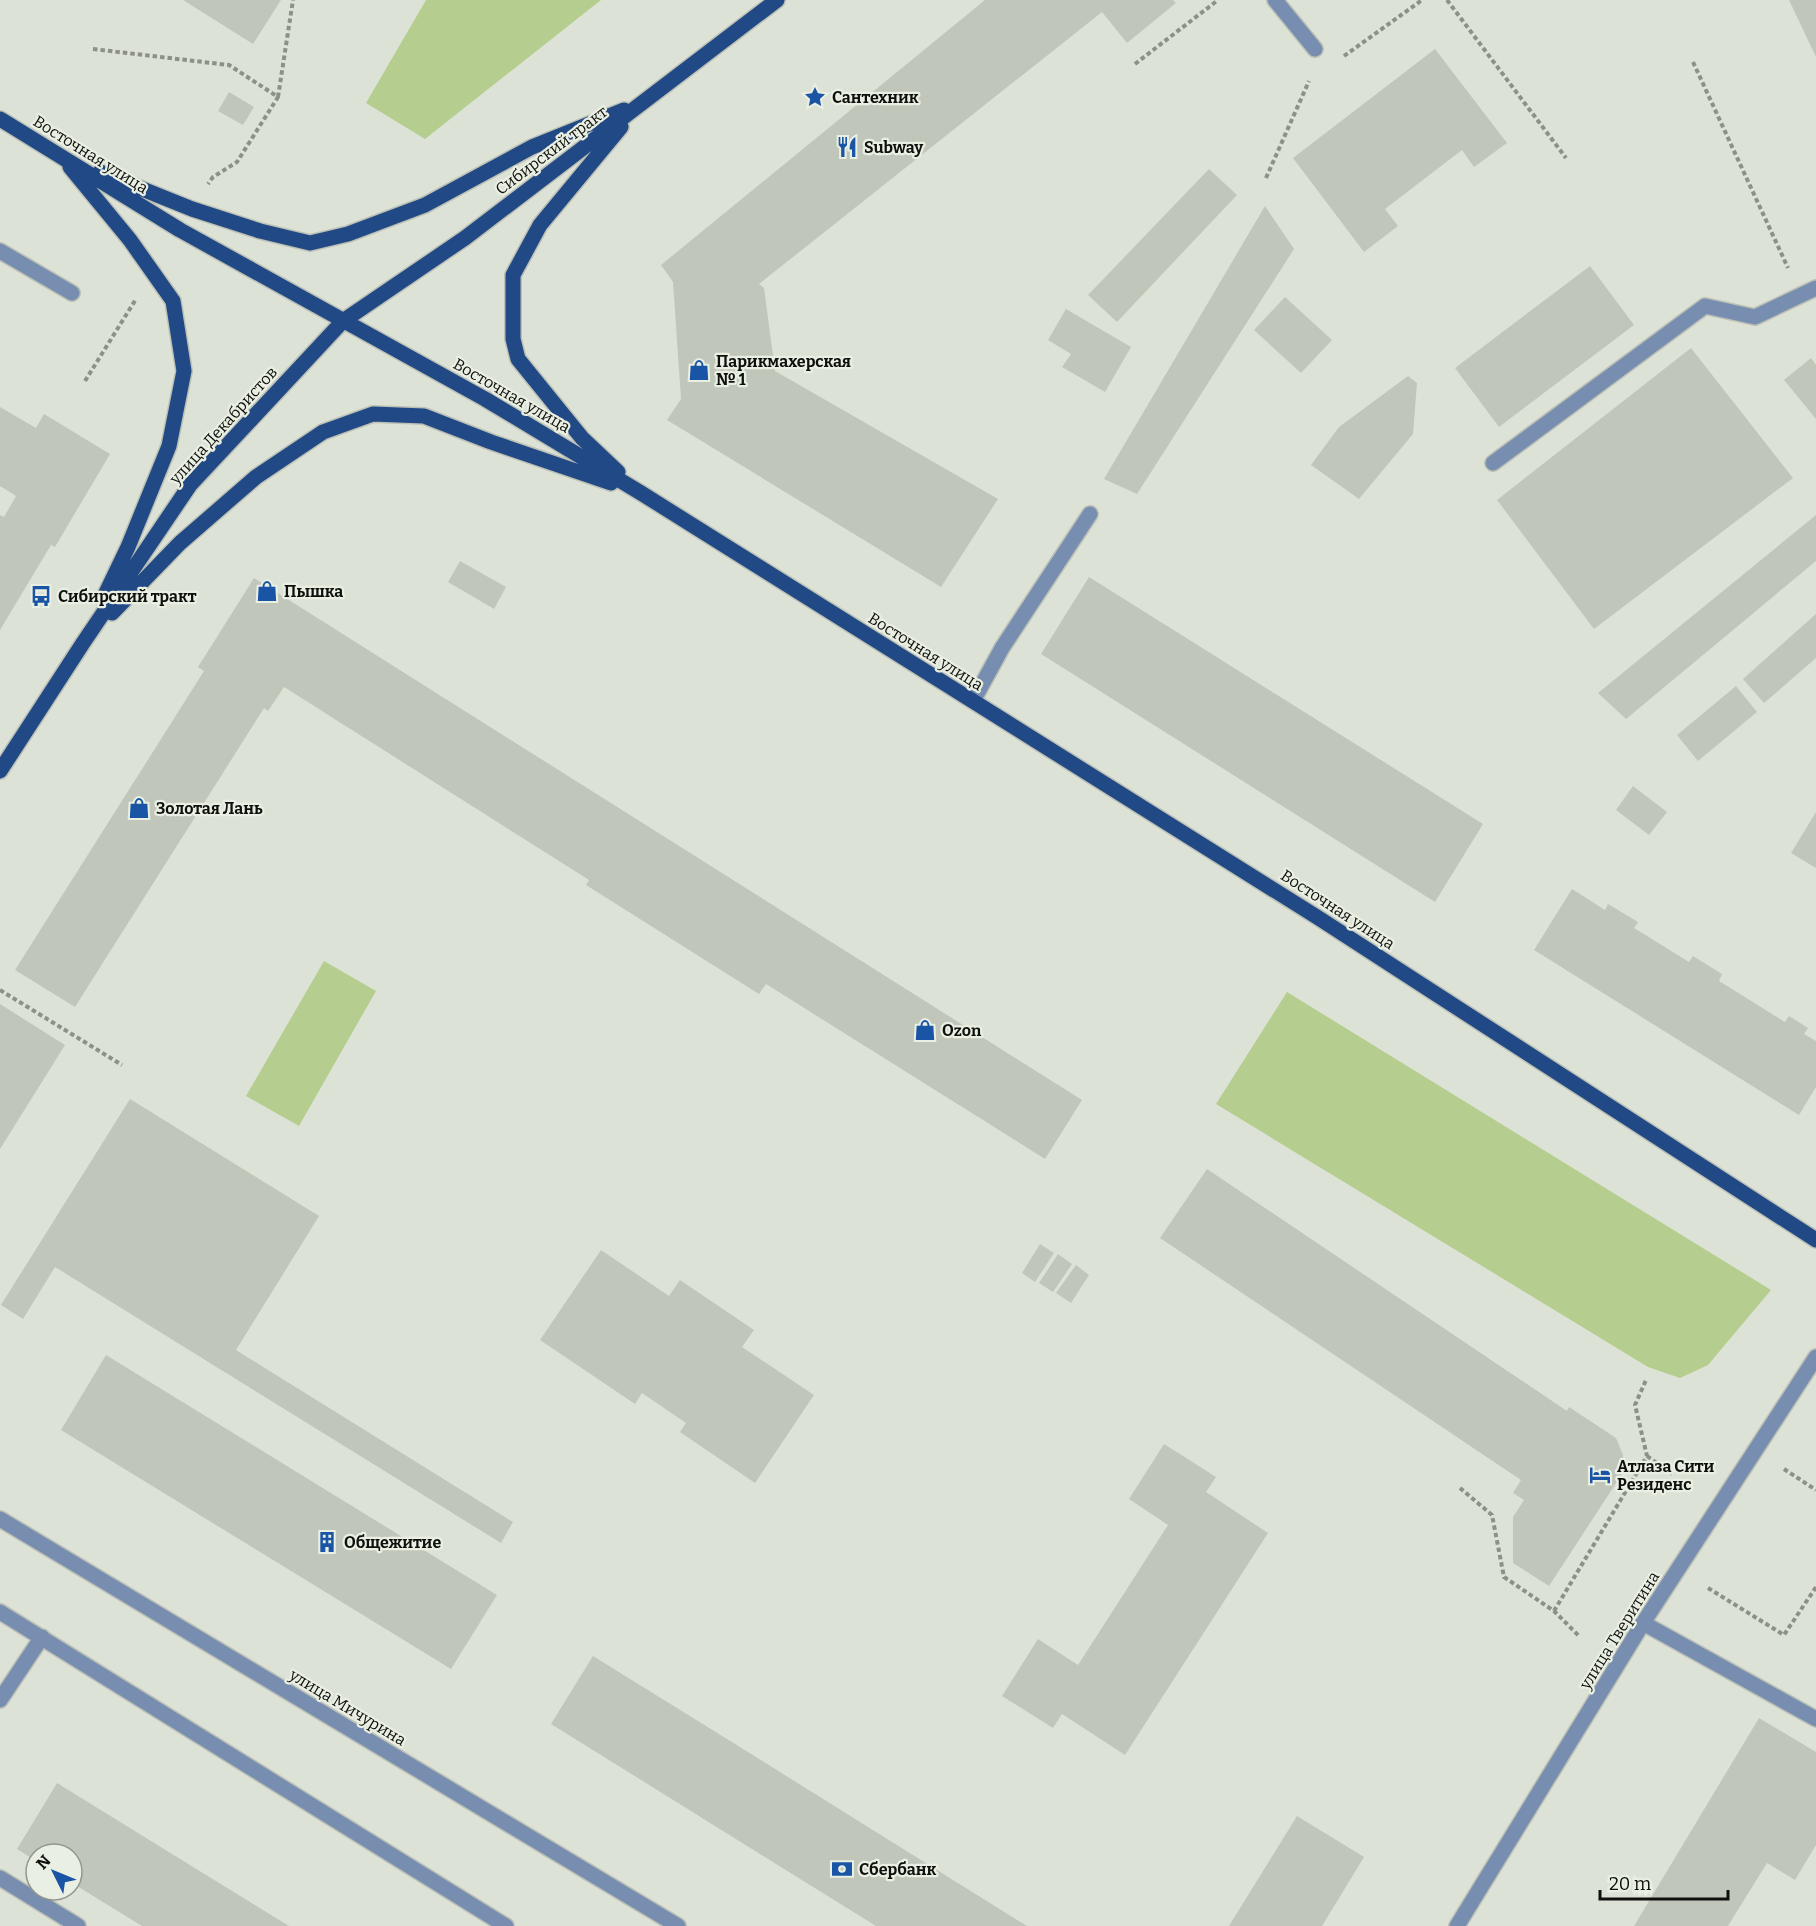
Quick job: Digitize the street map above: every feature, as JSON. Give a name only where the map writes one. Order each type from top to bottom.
[{"type":"main road","name":"Сибирский тракт","points":[[343,321],[465,238],[777,0]]},
{"type":"main road","points":[[62,157],[192,209],[260,231],[310,243],[348,234],[425,206],[532,147],[643,102]]},
{"type":"main road","points":[[641,493],[582,438],[518,359],[513,339],[513,275],[540,225],[581,173],[643,102]]},
{"type":"main road","name":"Восточная улица","points":[[0,119],[180,230],[485,399],[641,493],[1317,917],[1816,1240]]},
{"type":"main road","points":[[62,157],[130,240],[173,301],[184,371],[169,446],[128,547],[83,643]]},
{"type":"main road","name":"улица Декабристов","points":[[0,771],[190,485],[343,321]]},
{"type":"main road","points":[[83,643],[180,543],[256,477],[323,432],[373,414],[424,416],[491,442],[641,493]]},
{"type":"street","points":[[1275,0],[1315,49]]},
{"type":"street","points":[[0,250],[72,293]]},
{"type":"street","points":[[1493,462],[1705,306],[1755,317],[1816,288]]},
{"type":"street","points":[[973,701],[1002,648],[1090,514]]},
{"type":"street","name":"улица Тверитина","points":[[1457,1926],[1643,1623],[1816,1357]]},
{"type":"street","name":"улица Мичурина","points":[[0,1519],[678,1926]]},
{"type":"street","points":[[0,1612],[506,1926]]},
{"type":"street","points":[[1643,1623],[1816,1719]]},
{"type":"street","points":[[0,1700],[42,1637]]},
{"type":"street","points":[[0,1878],[78,1926]]},
{"type":"path","points":[[213,177],[237,162],[278,97],[293,0]]},
{"type":"path","points":[[1135,64],[1218,0]]},
{"type":"path","points":[[1447,0],[1566,158]]},
{"type":"path","points":[[93,49],[229,65],[278,97]]},
{"type":"path","points":[[1693,62],[1801,296]]},
{"type":"path","points":[[1266,178],[1309,81]]},
{"type":"path","points":[[0,990],[122,1065]]},
{"type":"path","points":[[1646,1380],[1635,1405],[1647,1456],[1671,1474]]},
{"type":"path","points":[[1554,1611],[1647,1456]]},
{"type":"path","points":[[1784,1469],[1816,1490]]},
{"type":"path","points":[[1460,1488],[1492,1515],[1504,1577],[1554,1611],[1580,1637]]},
{"type":"path","points":[[1708,1588],[1784,1635],[1816,1587]]},
{"type":"green space","points":[[426,0],[601,0],[425,139],[366,103]]},
{"type":"green space","points":[[324,961],[376,991],[299,1126],[246,1096]]},
{"type":"green space","points":[[1287,992],[1771,1290],[1708,1365],[1680,1378],[1648,1367],[1216,1104]]},
{"type":"building","points":[[183,0],[281,0],[253,44]]},
{"type":"building","points":[[985,0],[1173,0],[1176,3],[1127,43],[1102,12],[759,284],[764,288],[775,371],[998,499],[941,587],[667,420],[681,399],[673,282],[661,265]]},
{"type":"building","points":[[1789,0],[1816,0],[1816,57]]},
{"type":"building","points":[[1435,49],[1507,143],[1474,167],[1462,150],[1385,209],[1398,226],[1364,252],[1293,158]]},
{"type":"building","points":[[229,92],[254,107],[243,125],[218,111]]},
{"type":"building","points":[[1209,169],[1237,195],[1117,322],[1088,295]]},
{"type":"building","points":[[1265,206],[1294,249],[1137,494],[1104,479]]},
{"type":"building","points":[[1590,266],[1634,325],[1499,427],[1455,368]]},
{"type":"building","points":[[1285,297],[1332,340],[1301,373],[1254,330]]},
{"type":"building","points":[[1066,309],[1131,347],[1105,392],[1062,367],[1071,354],[1048,340]]},
{"type":"building","points":[[1691,348],[1793,478],[1594,629],[1497,500]]},
{"type":"building","points":[[1811,358],[1816,365],[1816,419],[1784,380]]},
{"type":"building","points":[[1408,376],[1417,383],[1413,434],[1359,499],[1311,465],[1339,427]]},
{"type":"building","points":[[0,407],[36,428],[44,414],[110,454],[55,547],[51,545],[0,630],[0,515],[4,517],[16,496],[0,486]]},
{"type":"building","points":[[1816,515],[1816,561],[1626,719],[1598,693]]},
{"type":"building","points":[[460,561],[506,587],[494,609],[448,582]]},
{"type":"building","points":[[1089,577],[1483,824],[1435,902],[1041,654]]},
{"type":"building","points":[[254,578],[1082,1100],[1045,1159],[766,984],[759,994],[586,885],[589,880],[284,687],[268,711],[264,708],[75,1007],[15,970],[204,671],[198,667]]},
{"type":"building","points":[[1816,614],[1816,658],[1764,703],[1743,679]]},
{"type":"building","points":[[1736,686],[1757,712],[1698,761],[1677,735]]},
{"type":"building","points":[[1633,786],[1667,812],[1649,835],[1616,810]]},
{"type":"building","points":[[1816,812],[1816,868],[1791,853]]},
{"type":"building","points":[[1572,889],[1605,910],[1608,904],[1638,922],[1634,928],[1689,962],[1693,956],[1722,974],[1719,981],[1785,1022],[1789,1016],[1808,1028],[1804,1034],[1816,1041],[1816,1087],[1799,1115],[1534,950]]},
{"type":"building","points":[[0,1004],[65,1045],[0,1149]]},
{"type":"building","points":[[130,1099],[319,1216],[236,1350],[513,1522],[501,1543],[55,1267],[23,1319],[1,1305]]},
{"type":"building","points":[[1207,1169],[1567,1411],[1569,1407],[1616,1438],[1623,1455],[1622,1474],[1549,1586],[1513,1563],[1513,1517],[1524,1500],[1513,1493],[1521,1480],[1160,1238]]},
{"type":"building","points":[[1040,1244],[1054,1253],[1035,1282],[1022,1273]]},
{"type":"building","points":[[601,1250],[669,1296],[680,1280],[754,1330],[742,1347],[814,1395],[755,1483],[680,1432],[686,1423],[642,1393],[635,1404],[540,1340]]},
{"type":"building","points":[[1058,1254],[1072,1264],[1053,1292],[1039,1283]]},
{"type":"building","points":[[1076,1265],[1089,1275],[1071,1303],[1056,1293]]},
{"type":"building","name":"Общежитие","points":[[106,1355],[497,1595],[451,1669],[61,1430]]},
{"type":"building","points":[[1164,1444],[1216,1477],[1206,1492],[1268,1533],[1125,1755],[1062,1714],[1053,1728],[1002,1696],[1038,1639],[1078,1665],[1168,1525],[1129,1499]]},
{"type":"building","points":[[593,1656],[1027,1926],[876,1926],[551,1724]]},
{"type":"building","points":[[1759,1718],[1816,1752],[1816,1845],[1795,1880],[1767,1863],[1728,1926],[1634,1926]]},
{"type":"building","points":[[57,1783],[289,1926],[142,1926],[84,1890],[84,1842],[24,1842],[24,1853],[17,1849]]},
{"type":"building","points":[[1297,1816],[1364,1857],[1322,1926],[1229,1926]]},
{"type":"place","name":"Сантехник","points":[[815,97]]},
{"type":"place","name":"Subway","points":[[847,147]]},
{"type":"place","name":"Парикмахерская № 1","points":[[699,370]]},
{"type":"place","name":"Пышка","points":[[267,591]]},
{"type":"place","name":"Сибирский тракт","points":[[41,596]]},
{"type":"place","name":"Золотая Лань","points":[[139,808]]},
{"type":"place","name":"Ozon","points":[[925,1030]]},
{"type":"place","name":"Атлаза Сити Резиденс","points":[[1600,1475]]},
{"type":"place","name":"Общежитие","points":[[327,1542]]},
{"type":"place","name":"Сбербанк","points":[[842,1869]]}]
